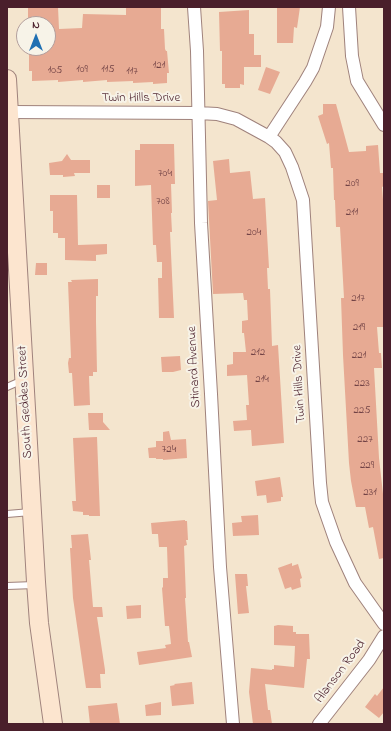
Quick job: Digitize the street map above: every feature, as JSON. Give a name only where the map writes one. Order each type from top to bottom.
[{"type":"main road","name":"South Geddes Street","points":[[7,79],[36,585],[39,623],[53,724]]},
{"type":"street","name":"Stinard Avenue","points":[[194,7],[197,51],[201,223],[220,567],[233,724]]},
{"type":"street","points":[[269,137],[306,82],[313,68],[327,27],[329,7]]},
{"type":"street","points":[[349,7],[352,56],[357,81],[384,125]]},
{"type":"street","name":"Twin Hills Drive","points":[[9,112],[217,114],[236,119],[269,137],[276,142],[284,152],[292,167],[303,200],[322,502],[336,542],[355,583],[384,624]]},
{"type":"street","name":"Alanson Road","points":[[319,724],[369,660],[384,636]]},
{"type":"lane","points":[[7,388],[16,383],[25,382]]},
{"type":"lane","points":[[7,514],[32,512]]},
{"type":"lane","points":[[7,586],[36,585]]},
{"type":"building","points":[[58,7],[59,29],[82,28],[83,14],[126,15],[126,7],[161,8],[161,29],[164,29],[165,49],[167,51],[169,73],[167,73],[167,83],[133,83],[133,81],[107,82],[107,80],[83,82],[83,80],[58,82],[58,80],[32,81],[32,71],[29,71],[29,56],[56,56],[56,16],[28,16],[28,8]]},
{"type":"building","points":[[277,7],[300,7],[297,28],[294,27],[293,43],[277,43]]},
{"type":"building","points":[[249,10],[249,34],[254,34],[254,55],[261,55],[261,67],[244,67],[244,85],[240,84],[240,88],[225,88],[225,84],[222,84],[222,51],[220,51],[219,12]]},
{"type":"building","points":[[266,67],[280,72],[270,94],[258,90]]},
{"type":"building","points":[[323,104],[336,104],[349,152],[366,151],[366,146],[378,145],[380,173],[383,173],[384,327],[377,327],[382,368],[374,368],[379,458],[384,494],[384,558],[379,559],[373,527],[369,528],[365,507],[356,507],[351,481],[343,355],[341,298],[344,298],[340,227],[336,227],[333,168],[331,168],[329,143],[327,144],[318,116],[323,114]]},
{"type":"building","points":[[140,144],[174,144],[175,184],[171,184],[172,232],[170,232],[174,318],[159,318],[158,278],[162,278],[162,262],[157,262],[156,245],[153,245],[151,185],[135,186],[135,150],[140,150]]},
{"type":"building","points":[[67,154],[71,160],[90,160],[90,173],[74,173],[75,176],[63,177],[63,175],[50,175],[49,163],[62,161]]},
{"type":"building","points":[[229,159],[230,173],[250,171],[253,199],[265,198],[269,268],[267,268],[268,289],[270,289],[272,346],[278,345],[284,443],[252,446],[251,430],[234,431],[233,421],[247,420],[246,405],[249,405],[247,375],[227,376],[227,365],[233,364],[233,352],[246,352],[244,333],[242,333],[242,321],[248,320],[247,300],[244,300],[243,293],[213,294],[208,201],[217,200],[213,161]]},
{"type":"building","points":[[97,185],[110,185],[110,198],[97,198]]},
{"type":"building","points":[[50,195],[77,195],[78,245],[107,244],[107,254],[96,255],[96,261],[65,260],[65,238],[58,238],[58,233],[53,233],[53,211],[50,211]]},
{"type":"building","points":[[36,263],[47,263],[47,275],[35,275]]},
{"type":"building","points":[[98,279],[98,296],[96,296],[97,372],[93,372],[93,376],[89,376],[90,405],[74,406],[72,373],[69,373],[68,363],[69,358],[71,358],[68,282],[72,282],[71,280]]},
{"type":"building","points":[[180,356],[181,370],[162,372],[161,357]]},
{"type":"building","points":[[88,413],[103,413],[103,422],[110,430],[89,430]]},
{"type":"building","points":[[169,431],[171,440],[186,439],[187,458],[163,460],[149,458],[148,448],[156,447],[156,441],[163,441],[163,432]]},
{"type":"building","points":[[97,437],[100,516],[89,516],[83,515],[83,512],[73,511],[72,501],[76,501],[73,438]]},
{"type":"building","points":[[280,477],[283,497],[281,497],[281,501],[267,503],[266,495],[257,496],[255,481]]},
{"type":"building","points":[[258,515],[259,535],[233,536],[232,523],[242,522],[241,516]]},
{"type":"building","points":[[187,521],[188,540],[186,540],[187,545],[184,546],[185,598],[188,642],[192,657],[139,665],[137,652],[166,648],[165,645],[171,644],[169,626],[165,626],[162,588],[163,578],[168,578],[167,547],[159,547],[158,534],[152,534],[151,523]]},
{"type":"building","points":[[88,534],[91,560],[89,560],[93,607],[102,607],[103,617],[97,617],[105,670],[105,674],[100,674],[101,688],[86,688],[73,598],[70,548],[72,548],[71,535]]},
{"type":"building","points":[[292,563],[292,566],[298,564],[302,578],[300,579],[301,587],[292,590],[291,587],[285,589],[278,568]]},
{"type":"building","points":[[235,574],[247,574],[248,586],[246,586],[249,613],[238,614]]},
{"type":"building","points":[[141,605],[141,618],[127,619],[126,606]]},
{"type":"building","points":[[274,626],[293,626],[293,632],[296,632],[296,634],[309,634],[310,659],[307,659],[304,688],[265,684],[268,710],[270,710],[272,724],[253,724],[249,692],[251,668],[272,670],[274,669],[274,665],[294,667],[295,646],[274,645]]},
{"type":"building","points":[[192,682],[194,704],[172,706],[170,686],[175,685],[174,684]]},
{"type":"building","points":[[384,687],[384,712],[379,718],[365,707],[375,694],[377,696]]},
{"type":"building","points":[[161,702],[161,715],[146,716],[145,705]]},
{"type":"building","points":[[117,703],[120,724],[90,724],[88,706]]}]
